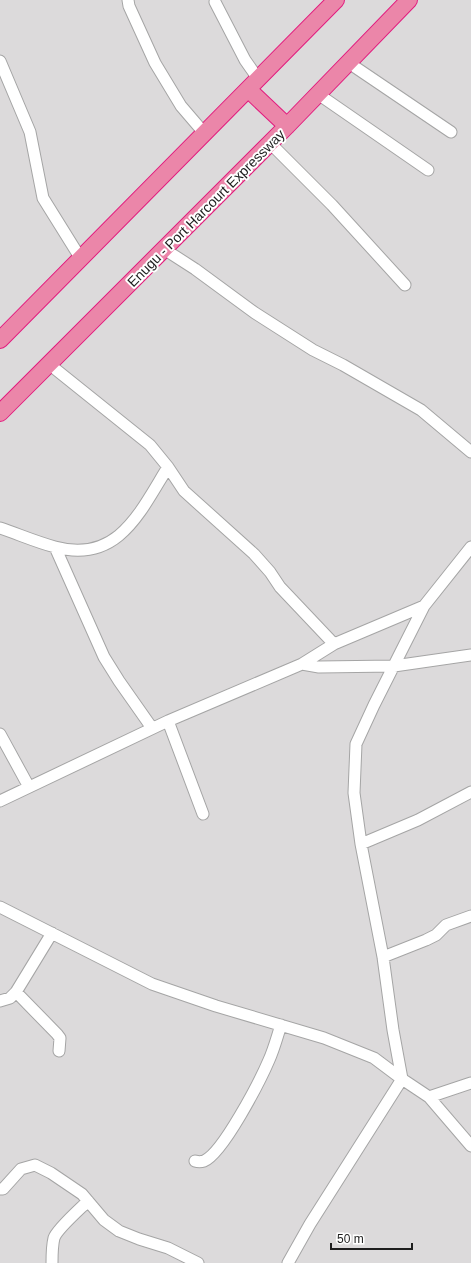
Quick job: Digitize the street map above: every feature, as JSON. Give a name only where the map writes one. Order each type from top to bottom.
[{"type":"highway","points":[[1,337],[254,85],[336,0]]},
{"type":"highway","name":"Enugu - Port Harcourt Expressway","points":[[0,413],[349,64],[409,0]]},
{"type":"highway","points":[[254,85],[287,126]]},
{"type":"street","points":[[128,0],[129,6],[155,63],[181,106],[205,134]]},
{"type":"street","points":[[214,2],[245,60],[254,85]]},
{"type":"street","points":[[0,61],[30,132],[43,198],[81,259]]},
{"type":"street","points":[[349,64],[451,132]]},
{"type":"street","points":[[318,94],[428,170]]},
{"type":"street","points":[[270,143],[332,205],[405,285]]},
{"type":"street","points":[[164,249],[195,269],[255,313],[313,350],[343,365],[421,410],[471,452]]},
{"type":"street","points":[[49,364],[150,444],[184,491],[212,518],[254,554],[270,572],[280,587],[334,644]]},
{"type":"street","points":[[0,528],[55,547],[74,550],[92,549],[107,544],[119,537],[140,513],[168,467]]},
{"type":"street","points":[[288,1263],[310,1224],[402,1079],[383,957],[361,844],[354,793],[356,744],[424,606],[471,546]]},
{"type":"street","points":[[55,547],[104,657],[152,728]]},
{"type":"street","points":[[0,801],[152,728],[302,664],[334,644],[424,606]]},
{"type":"street","points":[[302,664],[319,668],[394,666],[471,655]]},
{"type":"street","points":[[168,721],[203,814]]},
{"type":"street","points":[[0,734],[29,787]]},
{"type":"street","points":[[361,844],[418,820],[471,792]]},
{"type":"street","points":[[0,907],[152,984],[216,1006],[324,1038],[374,1058],[429,1097],[471,1146]]},
{"type":"street","points":[[383,957],[426,940],[446,925],[471,916]]},
{"type":"street","points":[[0,1002],[10,998],[16,992],[52,933]]},
{"type":"street","points":[[16,992],[60,1038],[59,1051]]},
{"type":"street","points":[[195,1162],[205,1161],[212,1155],[254,1093],[269,1060],[281,1025]]},
{"type":"street","points":[[429,1097],[471,1083]]},
{"type":"street","points":[[0,1189],[3,1189],[21,1169],[34,1166],[51,1173],[82,1194],[104,1220],[119,1231],[139,1240],[168,1248],[198,1263]]},
{"type":"street","points":[[52,1263],[54,1237],[88,1201]]},
{"type":"shaded area","points":[[0,0],[471,0],[471,1263],[0,1263]]}]
